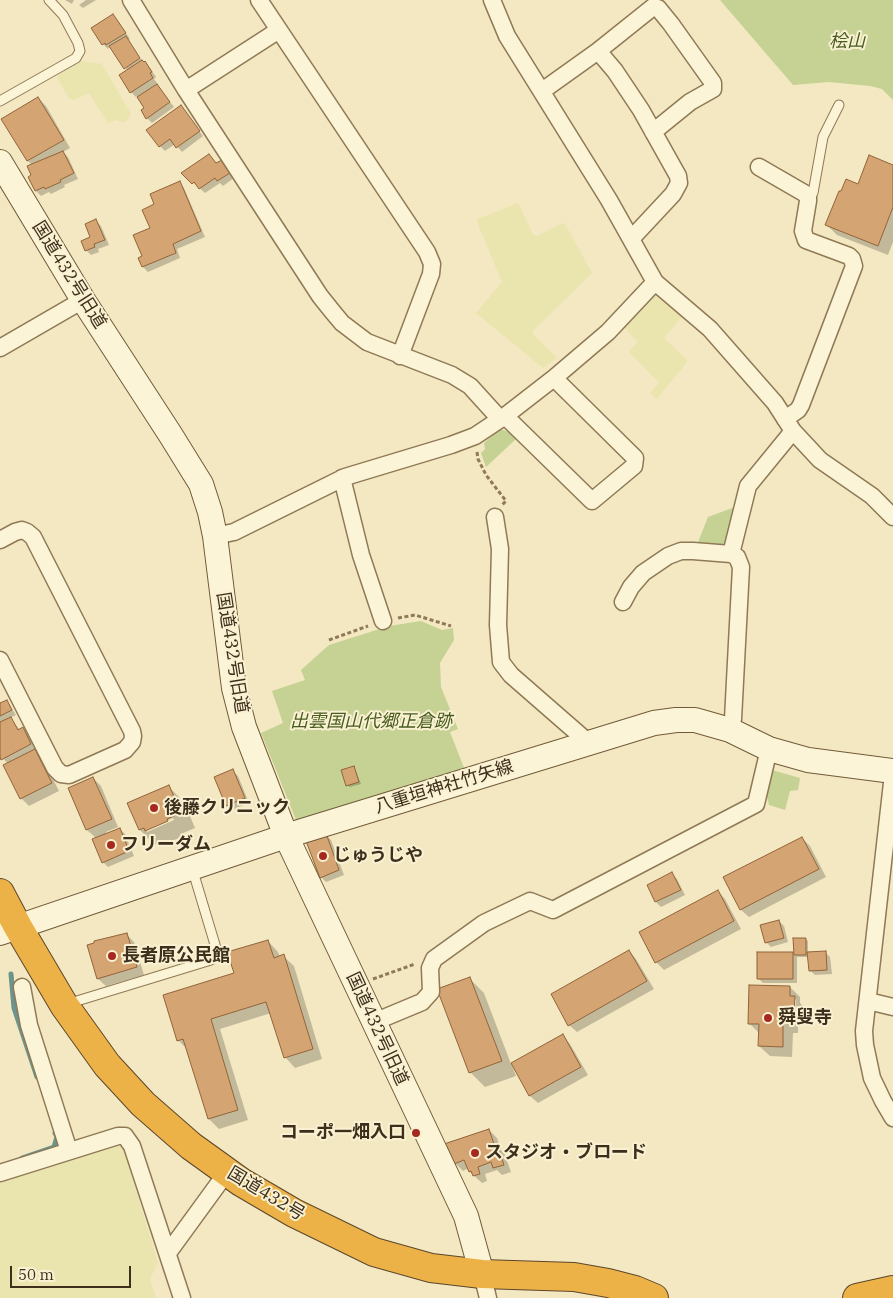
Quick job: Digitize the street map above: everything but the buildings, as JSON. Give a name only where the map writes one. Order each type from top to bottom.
[{"type":"highway","name":"国道432号","points":[[0,893],[9,930],[107,1065],[143,1104],[191,1146],[241,1182],[294,1213],[374,1252],[485,1286],[574,1277],[635,1290],[654,1298]]},
{"type":"highway","points":[[857,1298],[893,1290]]},
{"type":"street","points":[[131,0],[186,90],[320,296],[342,323],[367,342],[452,375],[470,386],[592,501],[634,466],[635,458],[554,378]]},
{"type":"street","points":[[259,0],[427,252],[432,264],[431,274],[400,356]]},
{"type":"street","points":[[492,0],[507,36],[542,91],[655,282],[710,329],[775,403],[789,425],[820,460],[872,496],[893,517]]},
{"type":"street","points":[[542,91],[598,51],[653,7],[658,8],[713,83],[713,89],[690,102],[653,132]]},
{"type":"street","points":[[186,90],[279,30]]},
{"type":"street","points":[[598,51],[630,94],[678,176],[679,183],[673,194],[631,239]]},
{"type":"street","points":[[731,554],[748,486],[801,405],[854,266],[849,256],[806,240],[803,231],[808,197],[759,167]]},
{"type":"street","name":"国道432号旧道","points":[[2,168],[83,300],[201,484],[215,536],[234,688],[244,727],[286,836],[466,1216],[485,1286]]},
{"type":"street","points":[[215,536],[234,532],[342,478],[475,436],[503,418],[608,332],[655,282]]},
{"type":"street","points":[[0,348],[83,300]]},
{"type":"street","points":[[342,478],[361,555],[383,621]]},
{"type":"street","points":[[495,517],[500,549],[498,624],[501,662],[510,674],[589,743]]},
{"type":"street","points":[[0,540],[22,530],[33,537],[132,731],[134,736],[132,742],[125,750],[68,776],[61,774],[55,768],[0,660]]},
{"type":"street","points":[[623,602],[631,587],[643,573],[668,556],[681,551],[693,551],[731,554],[737,557],[741,567],[733,719],[730,730]]},
{"type":"street","name":"八重垣神社竹矢線","points":[[9,930],[286,836],[589,743],[654,724],[676,720],[695,720],[730,730],[769,748],[808,760],[893,773]]},
{"type":"street","points":[[374,1022],[422,1002],[431,992],[430,968],[434,959],[484,923],[530,900],[553,910],[756,804],[769,748]]},
{"type":"street","points":[[893,773],[864,1031],[872,1078],[893,1118]]},
{"type":"street","points":[[22,987],[29,1025],[69,1151]]},
{"type":"street","points":[[868,1001],[893,1007]]},
{"type":"street","points":[[0,1173],[118,1136],[124,1136],[132,1146],[182,1298]]},
{"type":"street","points":[[168,1253],[227,1172]]},
{"type":"lane","points":[[0,102],[76,58],[80,51],[63,15],[49,0]]},
{"type":"lane","points":[[808,197],[813,192],[823,137],[839,105]]},
{"type":"lane","points":[[64,1005],[211,960],[216,948],[192,868]]},
{"type":"path","points":[[475,436],[480,447],[476,453],[478,459],[486,475],[506,501],[498,509],[495,517]]},
{"type":"path","points":[[356,985],[421,962],[432,964]]},
{"type":"shaded area","points":[[81,61],[102,64],[131,114],[125,123],[116,120],[107,122],[89,93],[74,100],[69,98],[57,78],[58,75]]},
{"type":"shaded area","points":[[518,203],[533,234],[537,236],[563,223],[565,224],[592,273],[533,331],[533,334],[557,358],[543,368],[476,313],[502,282],[477,222],[478,219]]},
{"type":"shaded area","points":[[656,296],[682,317],[664,338],[687,360],[657,399],[650,393],[659,383],[630,353],[629,351],[638,342],[624,327],[647,298]]},
{"type":"shaded area","points":[[110,1144],[123,1148],[158,1263],[150,1279],[156,1298],[0,1298],[0,1180]]},
{"type":"green space","name":"桧山","points":[[720,0],[893,0],[893,100],[882,89],[870,86],[829,82],[793,85]]},
{"type":"green space","points":[[500,429],[509,432],[516,439],[486,467],[481,453],[485,449],[484,443]]},
{"type":"green space","points":[[735,507],[726,542],[718,547],[701,547],[698,542],[708,517]]},
{"type":"green space","name":"出雲国山代郷正倉跡","points":[[421,621],[442,630],[453,628],[454,640],[440,663],[441,687],[458,729],[450,732],[466,773],[298,825],[261,733],[283,723],[272,691],[305,680],[301,670],[329,645],[389,626]]},
{"type":"green space","points":[[772,770],[800,778],[798,790],[790,791],[785,810],[769,805],[766,793]]},
{"type":"waterway","points":[[11,974],[14,1008],[37,1077]]},
{"type":"waterway","points":[[22,1158],[54,1147],[57,1137],[55,1133]]},
{"type":"place","name":"後藤クリニック","points":[[154,808]]},
{"type":"place","name":"フリーダム","points":[[111,845]]},
{"type":"place","name":"じゅうじや","points":[[323,856]]},
{"type":"place","name":"長者原公民館","points":[[112,956]]},
{"type":"place","name":"舜叟寺","points":[[768,1018]]},
{"type":"place","name":"コーポ一畑入口","points":[[416,1133]]},
{"type":"place","name":"スタジオ・ブロード","points":[[475,1153]]}]
